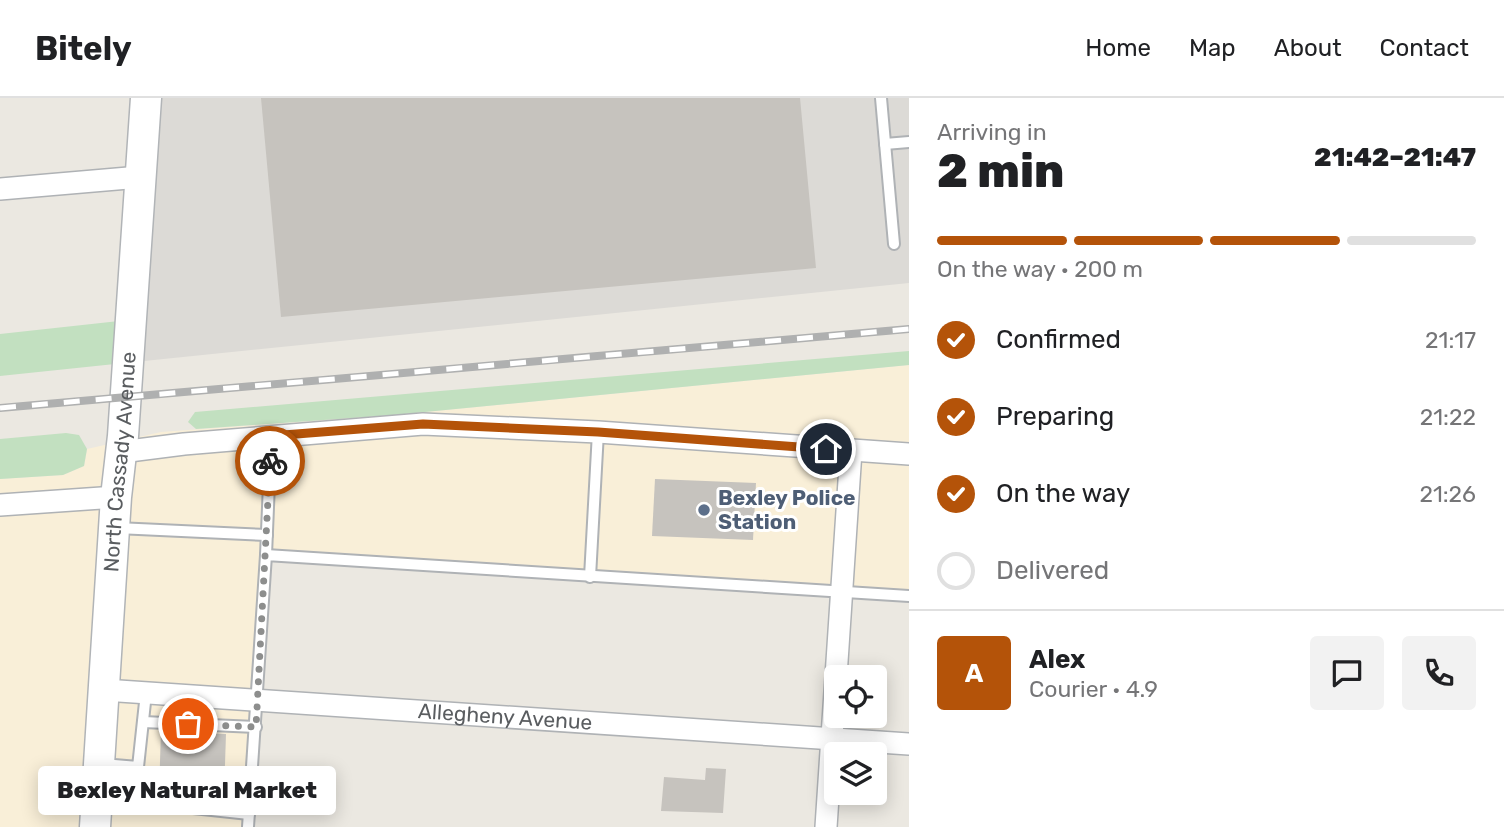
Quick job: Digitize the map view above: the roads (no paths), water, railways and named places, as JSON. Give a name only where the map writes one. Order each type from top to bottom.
[{"type":"street","name":"North Cassady Avenue","points":[[95,827],[116,496],[146,98]]},
{"type":"street","points":[[0,189],[141,177]]},
{"type":"street","points":[[121,452],[423,424],[598,432],[909,454]]},
{"type":"street","points":[[826,827],[851,451]]},
{"type":"street","points":[[0,505],[116,496]]},
{"type":"street","name":"Allegheny Avenue","points":[[104,690],[909,744]]},
{"type":"lane","points":[[881,98],[894,244]]},
{"type":"lane","points":[[886,144],[909,142]]},
{"type":"lane","points":[[590,577],[598,432]]},
{"type":"lane","points":[[248,827],[258,701],[271,436]]},
{"type":"lane","points":[[114,528],[267,535]]},
{"type":"lane","points":[[266,555],[909,596]]},
{"type":"lane","points":[[146,693],[137,802],[249,814]]},
{"type":"lane","points":[[143,722],[256,727]]},
{"type":"lane","points":[[99,763],[138,767]]},
{"type":"railway","points":[[0,408],[909,329]]},
{"type":"place","name":"Bexley Police Station","points":[[704,510]]},
{"type":"place","name":"Bexley Natural Market","points":[[188,724]]}]
